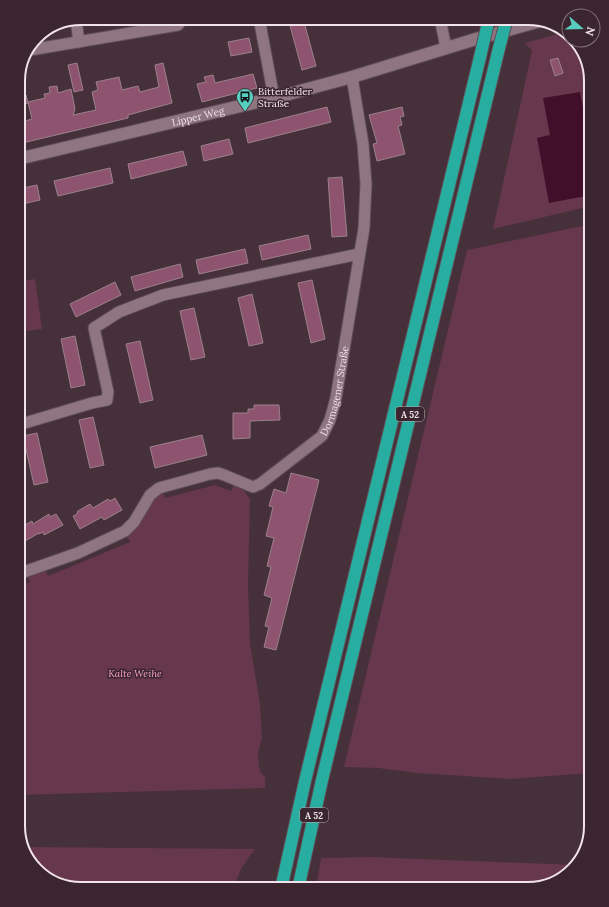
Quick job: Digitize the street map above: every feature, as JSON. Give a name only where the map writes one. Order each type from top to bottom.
[{"type":"highway","name":"A 52","points":[[282,882],[305,780],[487,25]]},
{"type":"highway","name":"A 52","points":[[300,882],[322,780],[505,25]]},
{"type":"street","points":[[77,25],[79,42]]},
{"type":"street","points":[[35,49],[178,25]]},
{"type":"street","points":[[259,25],[274,98]]},
{"type":"street","points":[[441,25],[446,48]]},
{"type":"street","name":"Lipper Weg","points":[[25,157],[274,98],[352,77],[526,25]]},
{"type":"street","name":"Dormagener Straße","points":[[25,572],[78,553],[125,531],[134,522],[150,495],[158,488],[218,473],[253,487],[260,484],[322,436],[330,420],[336,398],[364,228],[366,184],[363,144],[352,77]]},
{"type":"street","points":[[25,423],[107,400],[108,392],[94,328],[119,312],[163,295],[359,254]]},
{"type":"green space","points":[[558,34],[561,36],[561,48],[573,48],[577,53],[582,66],[584,74],[584,208],[493,229],[532,51],[525,43]]},
{"type":"green space","points":[[584,225],[584,774],[510,779],[417,773],[378,768],[344,767],[467,250]]},
{"type":"green space","points":[[35,279],[42,329],[25,331],[25,281]]},
{"type":"green space","name":"Kalte Weihe","points":[[234,484],[244,491],[250,499],[248,585],[250,643],[260,704],[262,738],[258,753],[259,767],[261,773],[265,777],[265,788],[25,795],[25,584],[30,582],[27,576],[45,569],[48,576],[130,542],[127,536],[138,526],[153,501],[163,491],[165,498],[215,485],[231,491]]},
{"type":"green space","points":[[29,847],[255,849],[242,867],[236,882],[77,882],[63,879],[50,873],[41,866]]},
{"type":"green space","points":[[370,857],[569,865],[556,875],[535,882],[317,882],[321,858]]},
{"type":"shaded area","points":[[580,92],[584,113],[584,196],[549,203],[537,138],[550,135],[543,98]]},
{"type":"building","points":[[290,25],[305,25],[316,66],[302,70]]},
{"type":"building","points":[[249,38],[252,52],[231,56],[228,42]]},
{"type":"building","points":[[558,58],[563,73],[555,76],[550,60]]},
{"type":"building","points":[[77,63],[83,90],[74,92],[68,65]]},
{"type":"building","points":[[163,63],[172,103],[128,115],[128,118],[25,142],[25,121],[32,119],[28,102],[45,98],[44,94],[50,93],[49,87],[57,86],[58,93],[71,89],[75,109],[73,115],[96,110],[92,92],[98,90],[96,82],[119,77],[122,90],[138,86],[140,92],[159,87],[155,65]]},
{"type":"building","points":[[253,74],[257,88],[202,102],[197,84],[206,82],[204,77],[213,75],[215,83]]},
{"type":"building","points":[[25,95],[28,103],[25,104]]},
{"type":"building","points":[[327,107],[331,122],[248,143],[245,128]]},
{"type":"building","points":[[402,107],[404,116],[400,117],[402,125],[398,126],[405,154],[377,161],[373,144],[377,143],[369,115]]},
{"type":"building","points":[[229,139],[233,154],[204,161],[201,146]]},
{"type":"building","points":[[183,151],[187,165],[131,179],[128,164]]},
{"type":"building","points":[[110,168],[113,183],[58,196],[54,181]]},
{"type":"building","points":[[342,177],[347,236],[332,237],[328,178]]},
{"type":"building","points":[[37,185],[40,200],[25,203],[25,188]]},
{"type":"building","points":[[308,235],[311,249],[262,260],[259,246]]},
{"type":"building","points":[[245,249],[248,263],[199,274],[196,260]]},
{"type":"building","points":[[180,264],[183,277],[135,291],[131,277]]},
{"type":"building","points":[[312,280],[325,339],[311,343],[298,283]]},
{"type":"building","points":[[115,282],[121,295],[76,317],[70,304]]},
{"type":"building","points":[[252,294],[263,343],[249,346],[238,298]]},
{"type":"building","points":[[194,308],[205,357],[191,360],[180,311]]},
{"type":"building","points":[[75,336],[85,385],[71,388],[61,339]]},
{"type":"building","points":[[140,341],[153,400],[140,403],[126,344]]},
{"type":"building","points":[[254,405],[279,405],[280,420],[250,421],[250,438],[233,439],[233,413],[248,413],[248,409],[254,409]]},
{"type":"building","points":[[93,417],[104,465],[90,468],[79,420]]},
{"type":"building","points":[[37,433],[48,482],[34,485],[25,445],[25,436]]},
{"type":"building","points":[[202,435],[207,455],[155,468],[150,447]]},
{"type":"building","points":[[291,473],[319,480],[276,650],[264,647],[269,627],[265,626],[272,598],[264,595],[271,567],[267,566],[274,538],[266,536],[273,507],[269,506],[274,489],[286,493]]},
{"type":"building","points":[[115,498],[122,510],[104,520],[102,517],[80,529],[73,516],[76,515],[78,511],[90,504],[93,508],[108,499],[110,501]]},
{"type":"building","points":[[49,514],[50,517],[56,514],[63,525],[44,535],[43,532],[39,533],[25,541],[25,525],[32,521],[33,524]]},
{"type":"place","name":"Bitterfelder Straße","points":[[245,112]]}]
